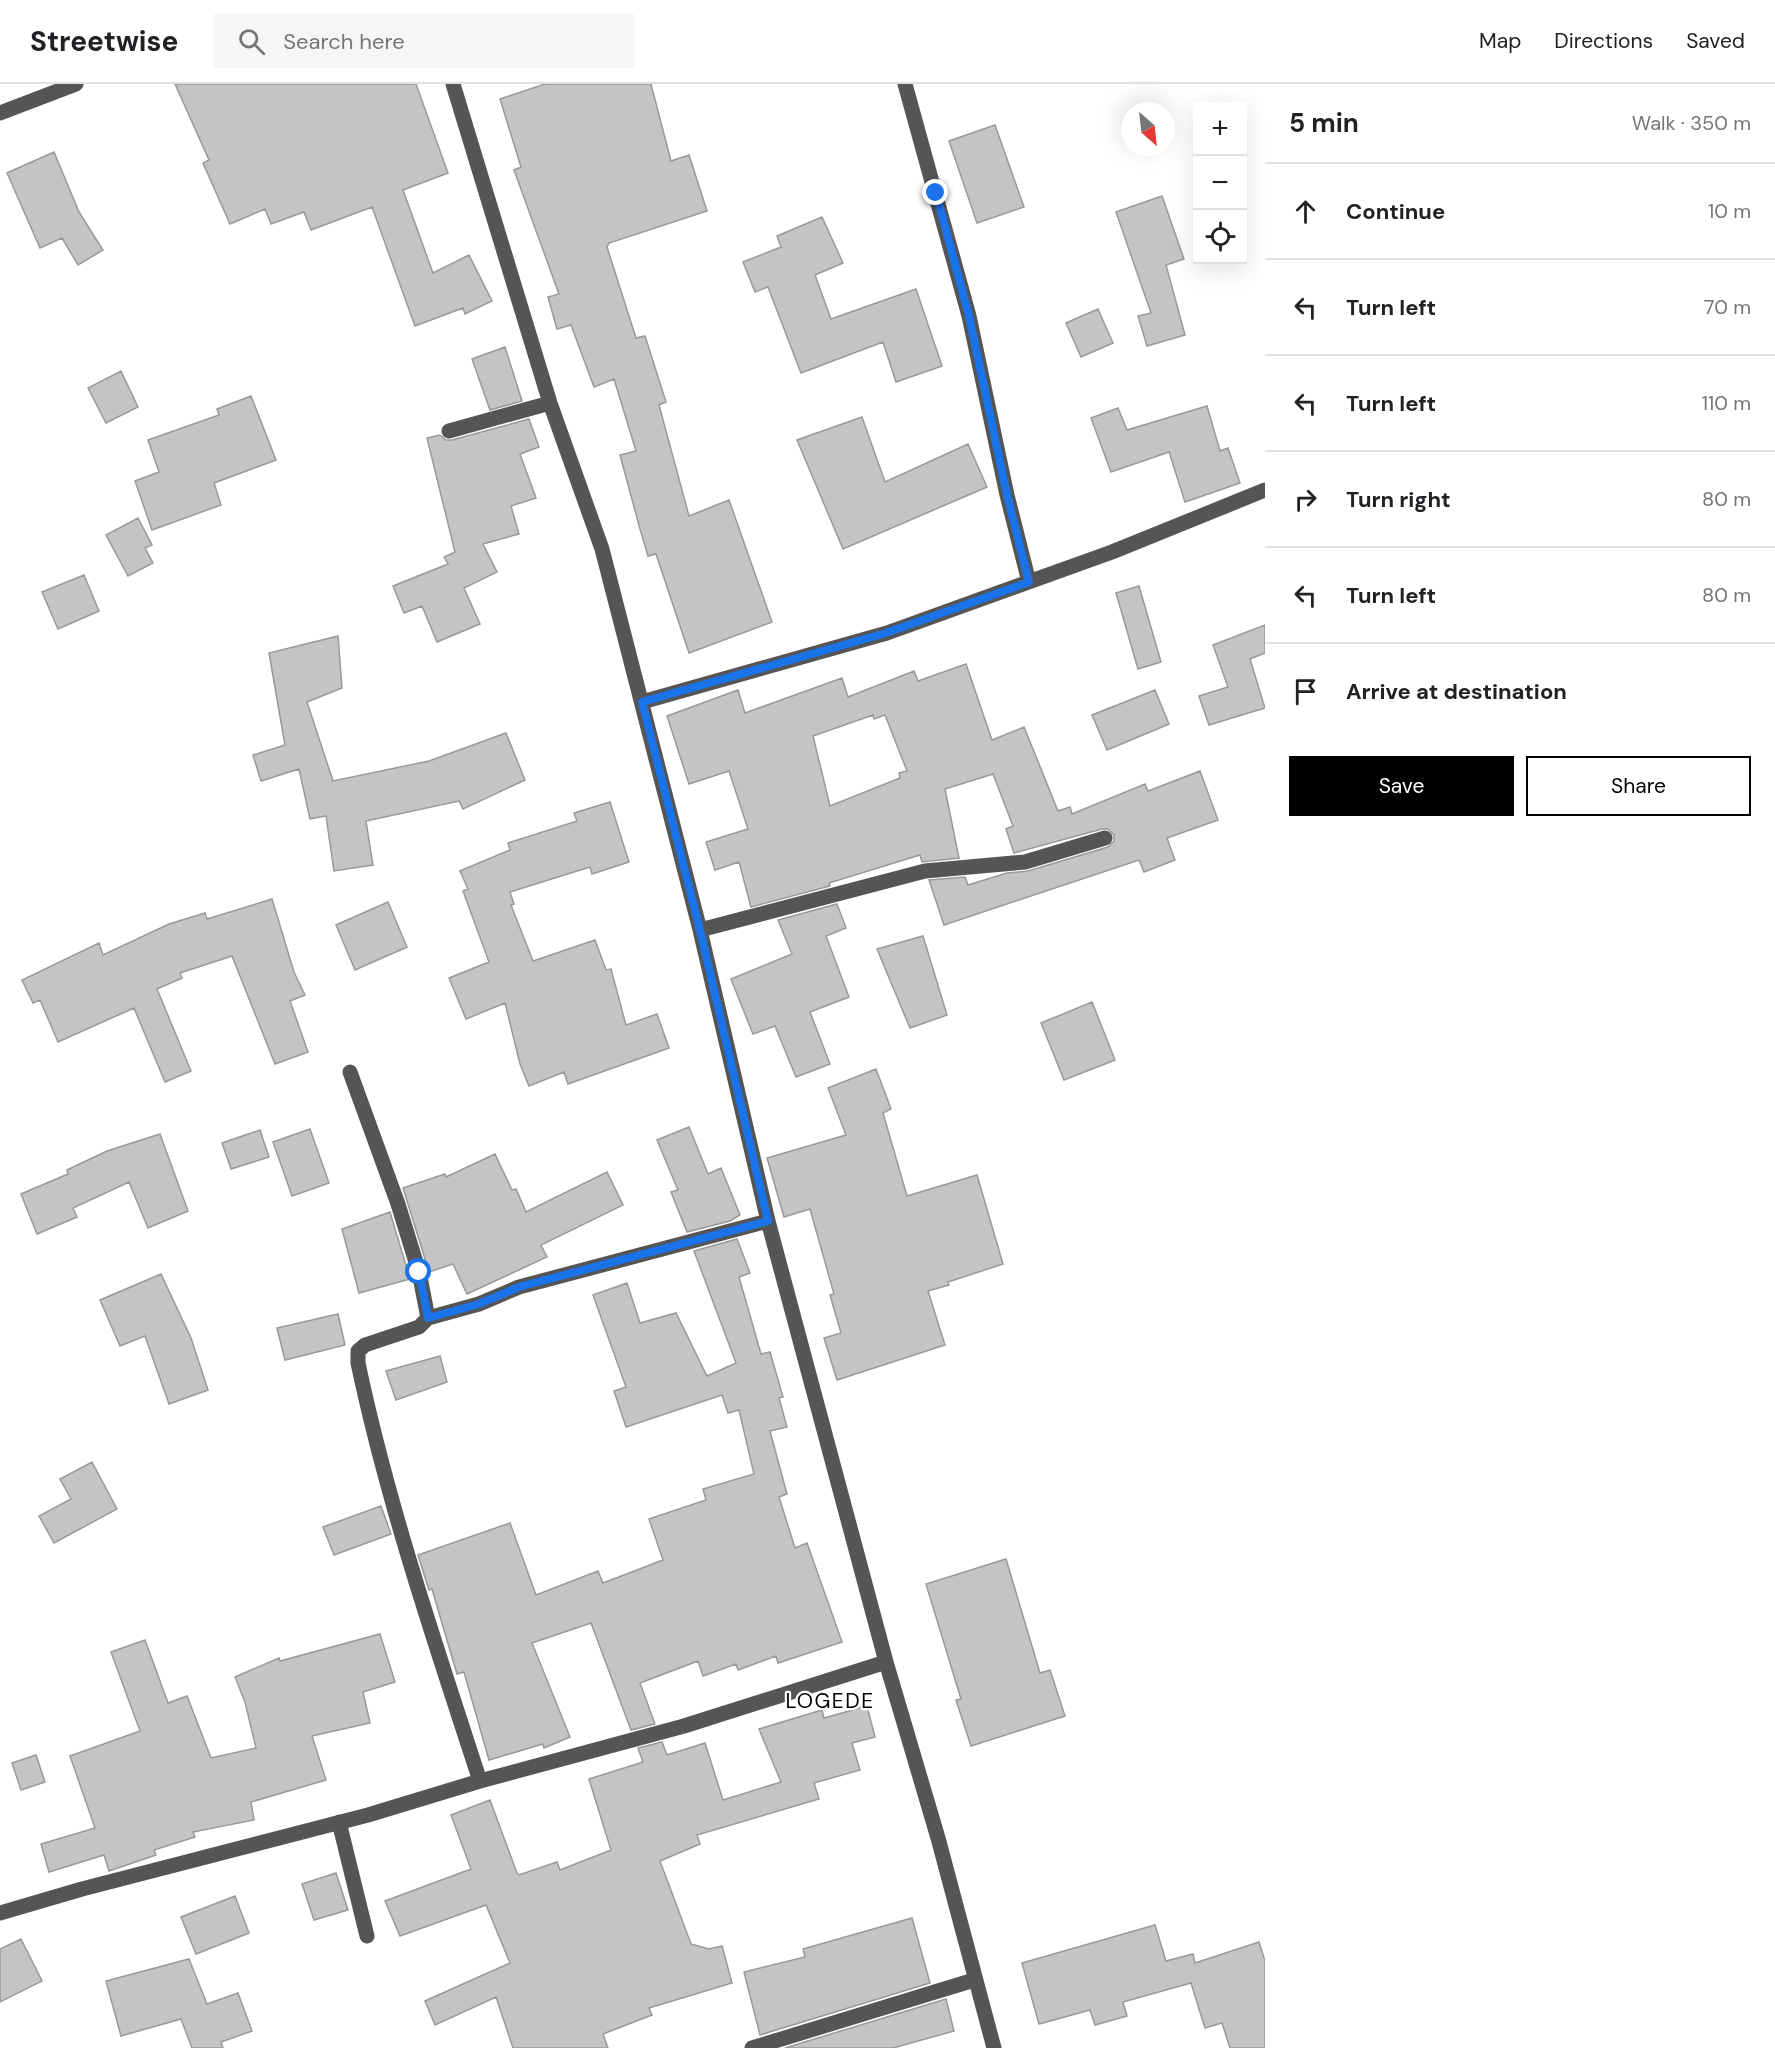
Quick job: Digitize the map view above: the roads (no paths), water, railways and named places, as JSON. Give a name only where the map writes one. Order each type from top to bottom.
[{"type":"street","points":[[1,109],[76,84]]},
{"type":"street","points":[[453,84],[550,403],[602,549],[700,930],[768,1221],[886,1662],[938,1838],[974,1980],[994,2048]]},
{"type":"street","points":[[905,84],[969,316],[1007,495],[1029,582]]},
{"type":"street","points":[[449,431],[550,403]]},
{"type":"street","points":[[642,702],[886,633],[1112,552],[1265,490]]},
{"type":"street","points":[[700,930],[925,871],[1017,864],[1105,838]]},
{"type":"street","points":[[350,1072],[398,1204],[419,1272],[428,1318]]},
{"type":"street","points":[[480,1781],[415,1581],[375,1445],[358,1362],[358,1351],[365,1345],[419,1327],[428,1318],[479,1304],[519,1287],[768,1221]]},
{"type":"street","points":[[0,1913],[82,1888],[339,1822],[684,1726],[886,1662]]},
{"type":"street","points":[[339,1822],[367,1936]]},
{"type":"street","points":[[758,2046],[974,1980]]},
{"type":"district","name":"LOGEDE","points":[[830,1701]]}]
